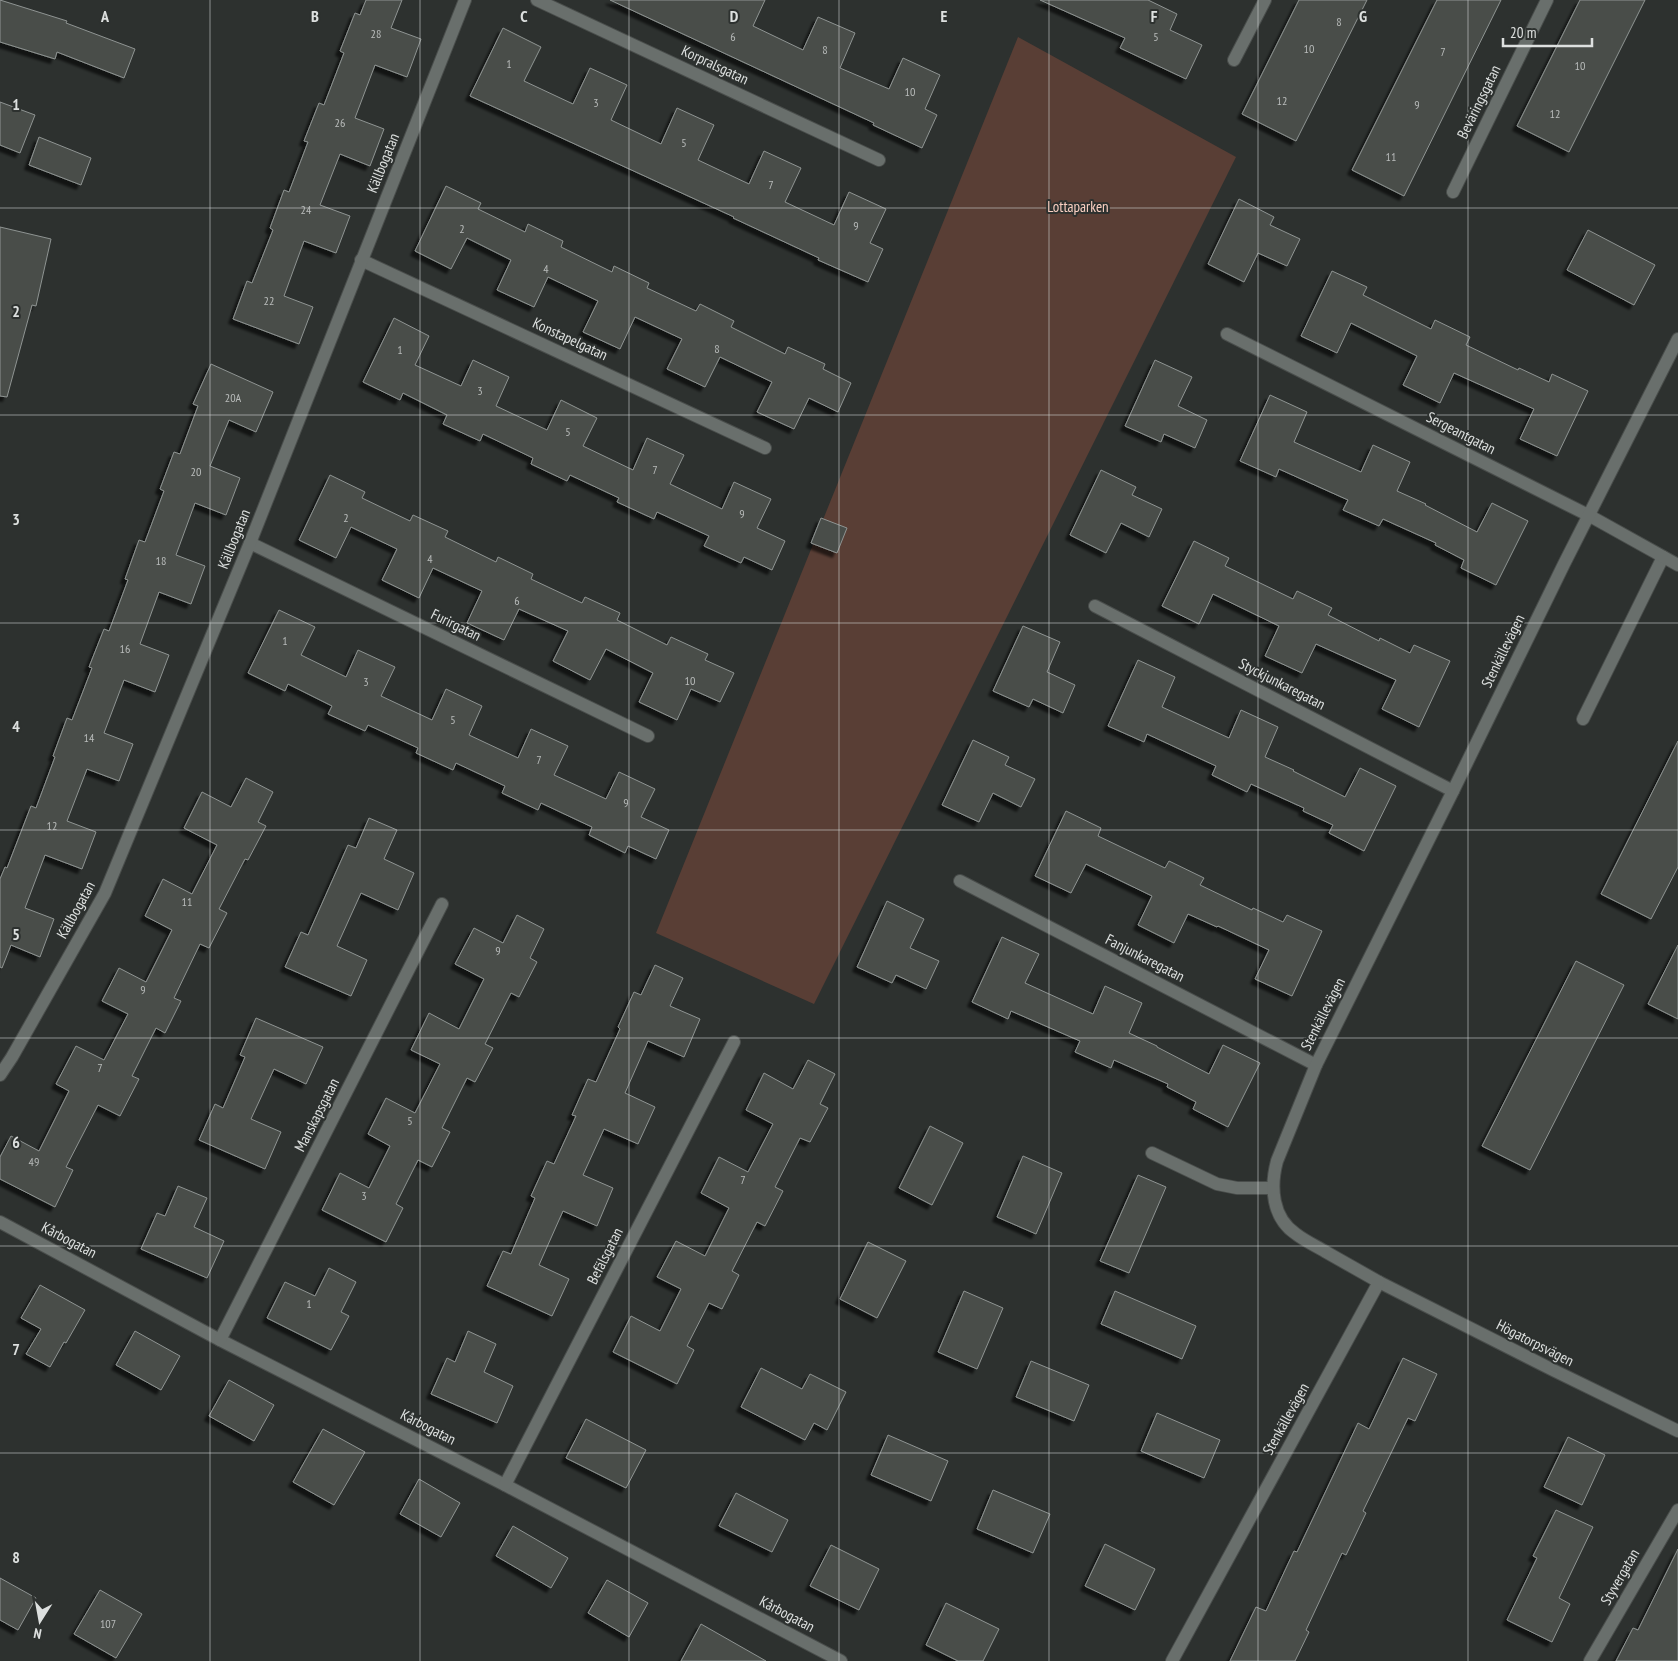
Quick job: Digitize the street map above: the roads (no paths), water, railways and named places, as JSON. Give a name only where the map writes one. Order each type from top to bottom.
[{"type":"street","name":"Källbogatan","points":[[0,1075],[105,893],[250,543],[465,0]]},
{"type":"street","name":"Korpralsgatan","points":[[537,0],[880,160]]},
{"type":"street","points":[[1234,60],[1265,0]]},
{"type":"street","name":"Beväringsgatan","points":[[1453,192],[1547,0]]},
{"type":"street","name":"Konstapelgatan","points":[[361,260],[765,448]]},
{"type":"street","name":"Sergeantgatan","points":[[1227,334],[1590,516],[1678,565]]},
{"type":"street","name":"Stenkällevägen","points":[[1172,1661],[1380,1282],[1294,1234],[1281,1219],[1272,1188],[1276,1161],[1316,1064],[1678,339]]},
{"type":"street","name":"Furirgatan","points":[[250,543],[648,736]]},
{"type":"street","points":[[1582,719],[1663,557]]},
{"type":"street","name":"Styckjunkaregatan","points":[[1096,606],[1453,791]]},
{"type":"street","name":"Fanjunkaregatan","points":[[960,881],[1316,1064]]},
{"type":"street","name":"Manskapsgatan","points":[[220,1340],[442,904]]},
{"type":"street","name":"Befälsgatan","points":[[505,1485],[734,1042]]},
{"type":"street","points":[[1152,1153],[1217,1184],[1237,1188],[1272,1188]]},
{"type":"street","name":"Kårbogatan","points":[[0,1222],[220,1340],[505,1485],[841,1661]]},
{"type":"street","name":"Högatorpsvägen","points":[[1380,1282],[1678,1431]]},
{"type":"street","name":"Styvergatan","points":[[1590,1661],[1678,1510]]},
{"type":"park label","name":"Lottaparken","points":[[1078,207]]}]
